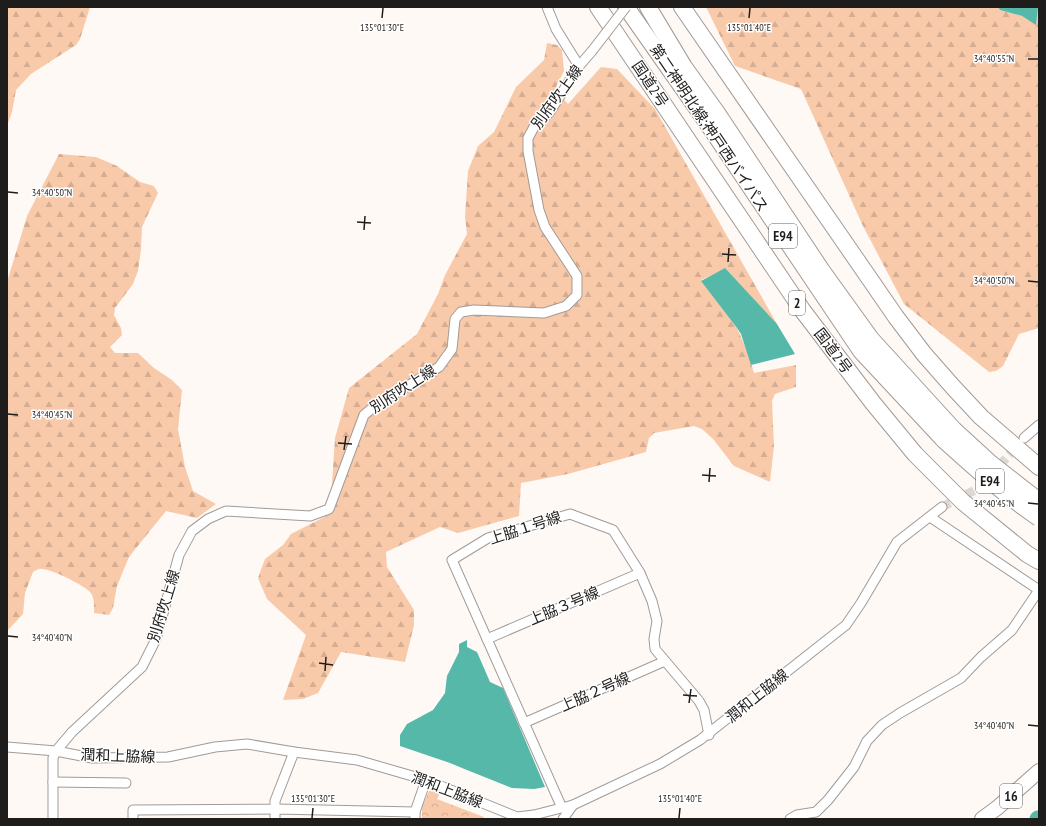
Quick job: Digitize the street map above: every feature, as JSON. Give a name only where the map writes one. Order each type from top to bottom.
[{"type":"highway","name":"国道2号","points":[[598,7],[803,311],[873,403],[915,454],[963,502],[1028,554],[1039,561]]},
{"type":"highway","name":"第二神明北線;神戸西バイパス","points":[[626,7],[706,121],[861,351],[949,435],[989,462],[1039,501]]},
{"type":"highway","name":"第二神明北線;神戸西バイパス","points":[[648,7],[684,67],[717,113],[822,271],[871,339],[984,476],[1039,518]]},
{"type":"highway","points":[[682,7],[896,317],[924,354],[981,417],[1039,467]]},
{"type":"main road","name":"16","points":[[982,819],[998,808],[1039,771]]},
{"type":"street","points":[[547,7],[556,29],[579,66]]},
{"type":"street","name":"別府吹上線","points":[[56,751],[72,732],[142,667],[156,639],[179,555],[192,531],[208,519],[226,511],[310,516],[329,509],[364,415],[376,405],[439,367],[452,349],[455,320],[461,312],[474,310],[544,313],[566,306],[577,295],[577,276],[545,227],[539,210],[528,151],[528,138],[534,127],[549,113],[579,66],[626,7]]},
{"type":"street","points":[[1024,438],[1037,429]]},
{"type":"street","points":[[981,487],[1000,465]]},
{"type":"street","name":"潤和上脇線","points":[[7,747],[56,751],[92,758],[168,757],[216,747],[247,744],[357,760],[426,780],[518,818],[551,812],[574,805],[660,764],[708,735],[846,624],[861,603],[897,542],[942,507]]},
{"type":"street","name":"上脇１号線","points":[[562,808],[452,560],[488,538],[570,514],[613,530],[640,573],[652,601],[657,621],[654,639],[655,649],[699,701],[704,710],[708,735]]},
{"type":"street","points":[[790,819],[797,815],[816,812],[828,800],[854,767],[867,741],[882,725],[961,678],[981,657],[1012,630],[1039,590],[930,517]]},
{"type":"street","name":"上脇３号線","points":[[487,639],[640,573]]},
{"type":"street","name":"上脇２号線","points":[[524,723],[665,661]]},
{"type":"street","points":[[53,819],[53,758],[56,751]]},
{"type":"street","points":[[275,819],[275,802],[294,752]]},
{"type":"street","points":[[133,819],[133,810],[275,809],[415,815],[426,780]]},
{"type":"street","points":[[53,782],[126,783]]},
{"type":"street","points":[[563,819],[574,805]]},
{"type":"green space","points":[[7,7],[90,7],[80,39],[76,45],[31,74],[16,90],[12,112],[7,126]]},
{"type":"green space","points":[[706,7],[998,7],[1000,10],[1022,16],[1035,24],[1039,7],[1039,328],[1019,334],[1003,366],[996,371],[989,372],[904,304],[863,226],[801,89],[735,66]]},
{"type":"green space","points":[[547,43],[557,45],[562,50],[564,71],[555,89],[568,104],[601,67],[617,69],[655,109],[777,324],[725,269],[701,280],[737,328],[748,353],[754,373],[796,365],[796,387],[775,394],[772,401],[774,446],[770,482],[734,466],[713,439],[702,429],[694,426],[654,433],[649,438],[646,452],[568,474],[521,483],[519,516],[458,533],[440,527],[386,552],[387,567],[414,610],[414,625],[405,662],[341,652],[318,693],[303,699],[283,700],[306,635],[267,599],[258,578],[265,559],[283,545],[291,534],[330,514],[335,438],[349,388],[417,334],[438,294],[445,275],[467,234],[465,217],[468,171],[478,146],[494,132],[516,87],[544,60]]},
{"type":"green space","points":[[59,154],[96,157],[117,166],[140,182],[154,186],[158,193],[142,227],[138,271],[133,284],[115,308],[114,315],[121,328],[122,335],[110,347],[115,353],[138,353],[154,368],[172,380],[182,390],[178,429],[185,467],[193,491],[216,504],[197,518],[166,511],[129,557],[117,586],[113,608],[109,615],[94,613],[93,597],[86,589],[73,581],[50,571],[39,569],[33,572],[25,593],[23,614],[7,631],[7,282],[27,216]]},
{"type":"green space","points":[[434,789],[441,792],[437,799],[484,817],[483,819],[422,819],[422,807],[429,791]]},
{"type":"water","points":[[998,7],[1038,7],[1036,25],[1022,16],[1000,10]]},
{"type":"water","points":[[725,268],[777,324],[795,354],[751,365],[741,334],[701,281]]},
{"type":"water","points":[[467,640],[467,647],[477,652],[490,682],[503,688],[545,787],[534,789],[512,788],[450,763],[400,746],[400,735],[407,724],[433,710],[445,693],[447,676],[459,652],[459,644]]},
{"type":"tunnel","points":[[1000,465],[1018,445]]},
{"type":"tunnel","points":[[942,507],[981,487]]}]
